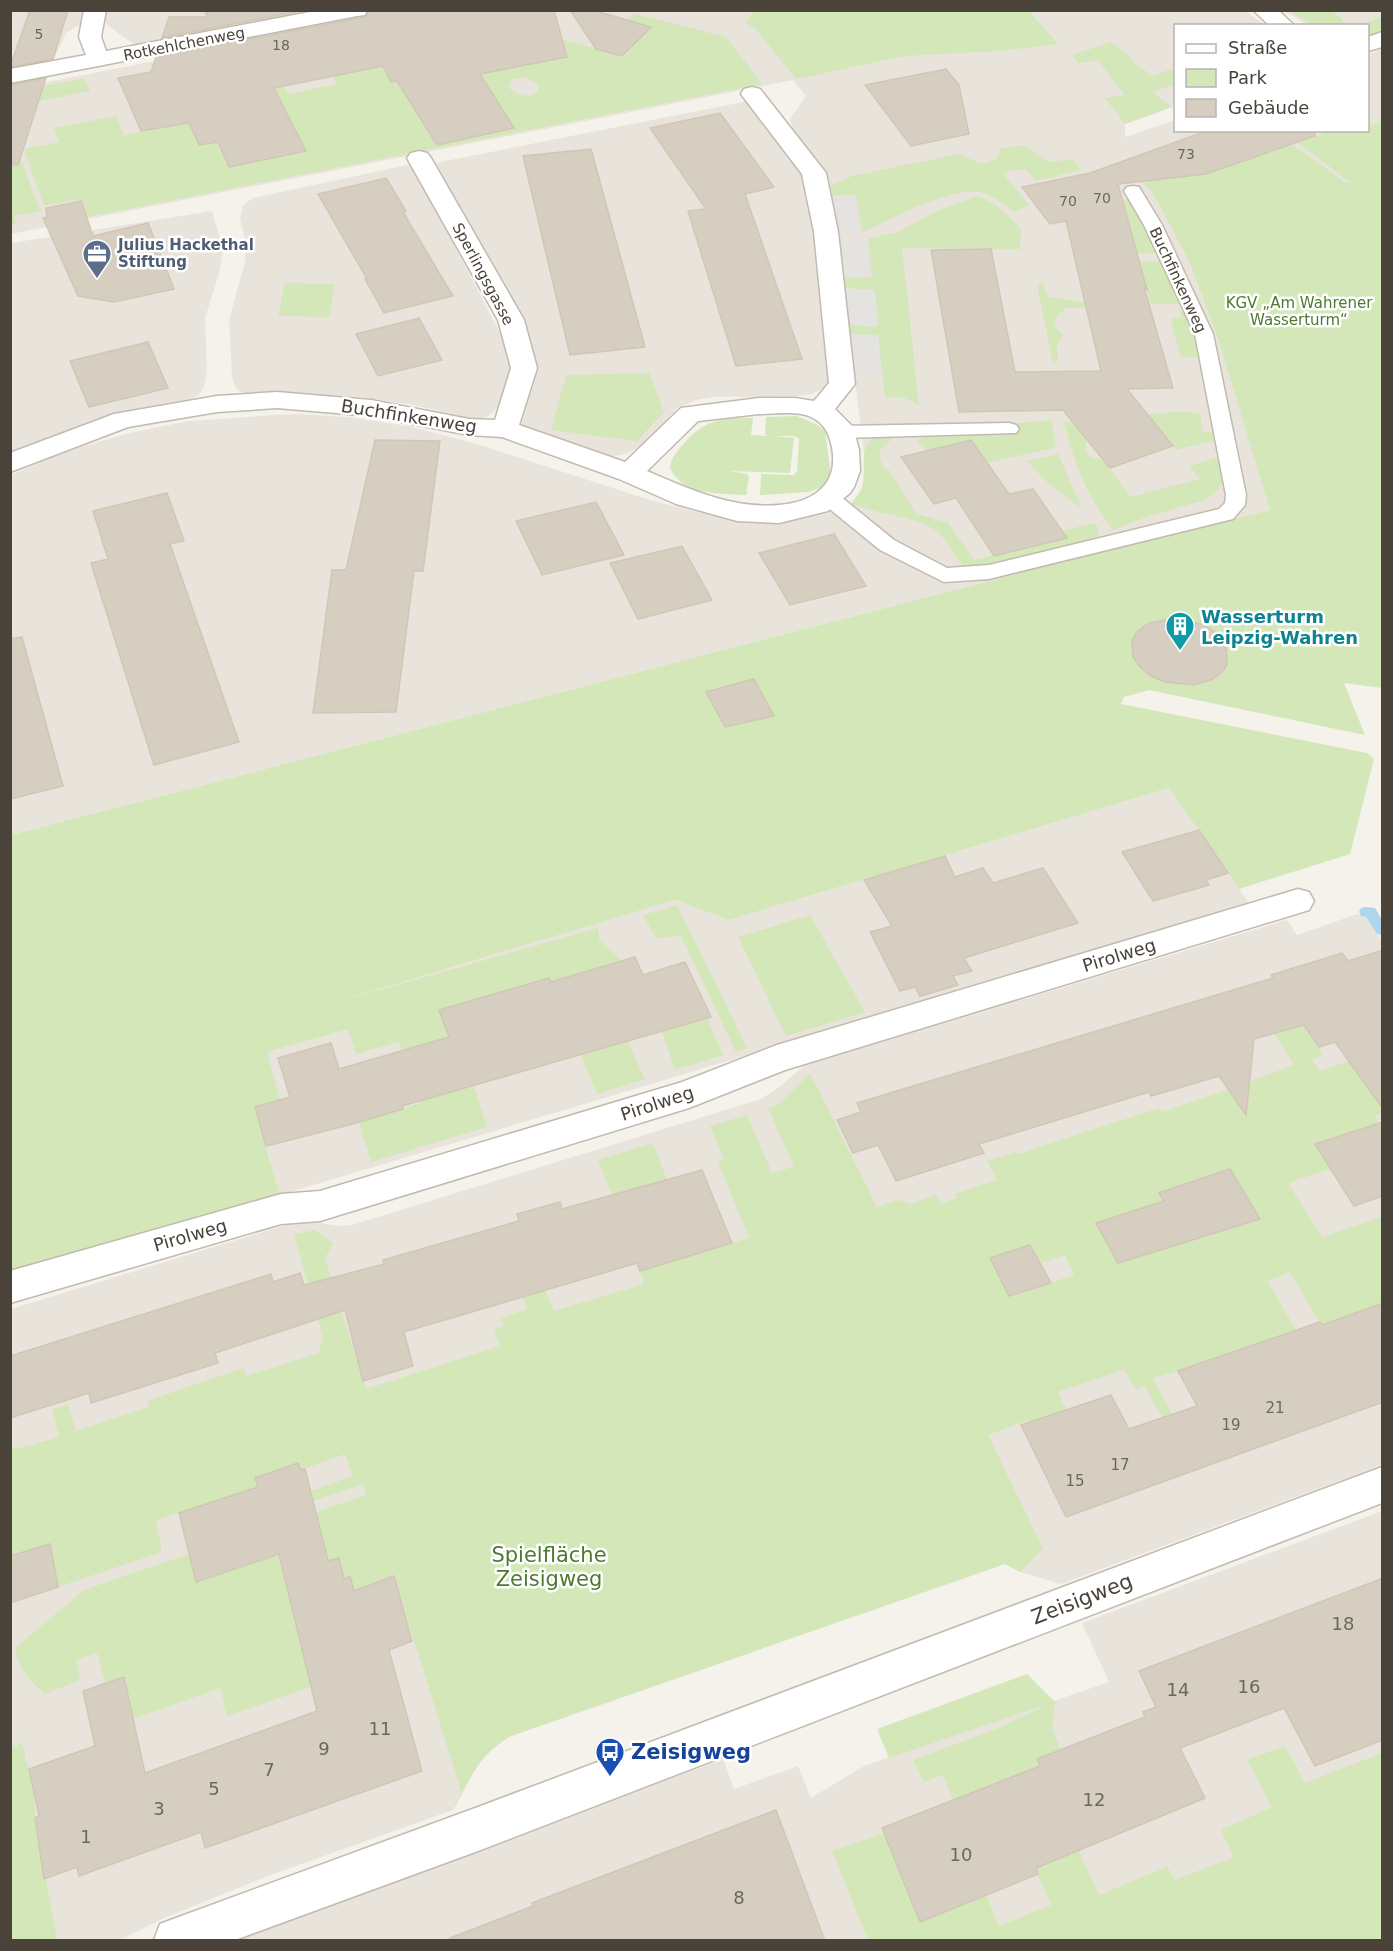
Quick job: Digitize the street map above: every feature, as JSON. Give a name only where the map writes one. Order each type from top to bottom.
[{"type":"street","points":[[95,10],[90,37],[99,60]]},
{"type":"street","name":"Rotkehlchenweg","points":[[10,76],[357,10]]},
{"type":"street","points":[[1263,10],[1282,24]]},
{"type":"street","points":[[1369,45],[1383,39]]},
{"type":"street","points":[[752,94],[814,173],[827,239],[842,384],[820,410]]},
{"type":"street","name":"Sperlingsgasse","points":[[419,159],[511,320],[524,368],[506,429]]},
{"type":"street","name":"Buchfinkenweg","points":[[10,463],[123,420],[217,404],[277,400],[371,408],[469,427],[506,429],[629,472],[687,498],[737,512],[779,514],[818,505],[840,487],[847,471],[846,450],[841,432]]},
{"type":"street","points":[[629,472],[690,414],[759,406],[795,406],[820,410],[832,418],[841,432]]},
{"type":"street","name":"Pirolweg","points":[[10,1287],[281,1209],[320,1206],[689,1094],[777,1059],[1298,901]]},
{"type":"street","name":"Zeisigweg","points":[[176,1941],[478,1829],[1383,1485]]},
{"type":"lane","name":"Buchfinkenweg","points":[[828,497],[887,545],[944,575],[989,572],[1226,514],[1235,505],[1236,495],[1204,334],[1153,225],[1133,191]]},
{"type":"lane","points":[[841,432],[1010,429]]},
{"type":"shaded area","points":[[106,10],[333,11],[148,46],[133,44],[102,21]]},
{"type":"shaded area","points":[[1244,10],[1264,24],[1174,24],[1174,106],[1125,124],[1125,137],[1174,120],[1174,132],[1369,132],[1369,54],[1382,49],[1382,189],[1231,368],[1270,510],[11,835],[11,475],[64,452],[129,433],[188,421],[292,414],[347,417],[408,426],[477,444],[653,501],[718,517],[790,521],[836,512],[851,504],[862,488],[865,464],[835,210],[830,186],[820,167],[794,134],[790,119],[806,96],[793,80],[11,234],[11,89],[176,57],[186,50],[388,11]]},
{"type":"shaded area","points":[[11,11],[89,11],[85,22],[66,33],[55,57],[40,67],[11,73]]},
{"type":"shaded area","points":[[1285,11],[1382,11],[1382,34],[1369,39],[1369,24],[1305,24]]},
{"type":"shaded area","points":[[748,101],[807,180],[830,377],[824,388],[812,394],[797,396],[713,397],[696,400],[676,409],[652,438],[641,447],[625,454],[606,457],[520,430],[536,374],[530,347],[519,317],[435,163]]},
{"type":"shaded area","points":[[412,164],[501,335],[510,357],[511,381],[503,403],[490,415],[478,420],[413,405],[361,397],[311,394],[253,395],[244,394],[236,388],[232,377],[229,320],[245,262],[246,245],[240,218],[243,205],[253,198]]},
{"type":"shaded area","points":[[856,195],[862,232],[837,233],[832,196]]},
{"type":"shaded area","points":[[212,211],[223,249],[220,270],[205,318],[207,371],[204,386],[199,395],[187,401],[121,415],[69,430],[11,452],[11,243]]},
{"type":"shaded area","points":[[839,242],[868,244],[872,277],[843,278]]},
{"type":"shaded area","points":[[845,288],[875,290],[878,327],[849,325]]},
{"type":"shaded area","points":[[847,334],[878,335],[882,376],[852,376]]},
{"type":"shaded area","points":[[1169,788],[1250,905],[280,1195],[234,1032],[675,900],[729,920]]},
{"type":"shaded area","points":[[1357,914],[1365,916],[1382,941],[1382,1465],[1061,1584],[1020,1572],[1005,1564],[511,1736],[492,1748],[480,1761],[453,1810],[271,1875],[164,1918],[120,1940],[11,1940],[11,1309],[292,1223],[308,1221],[339,1226],[352,1225],[761,1099],[805,1065],[1287,920],[1297,935]]},
{"type":"shaded area","points":[[1382,1511],[1382,1940],[236,1940],[723,1759],[734,1789],[798,1766],[811,1798],[864,1766],[1109,1682],[1082,1623]]},
{"type":"green space","points":[[755,10],[1029,11],[1058,44],[1000,51],[905,56],[796,79],[755,28],[745,23]]},
{"type":"green space","points":[[1290,11],[1330,11],[1342,19],[1342,22],[1359,24],[1310,24]]},
{"type":"green space","points":[[635,14],[726,37],[762,84],[87,217],[80,199],[44,206],[24,149],[59,142],[54,128],[116,116],[124,135],[155,129],[279,79],[288,94],[337,84],[323,59],[349,53],[332,23],[362,17],[375,40],[391,82],[549,36],[622,56],[628,50],[625,20]],"holes":[[[524,77],[538,84],[538,91],[527,96],[508,87],[511,80]]]},
{"type":"green space","points":[[1382,17],[1382,32],[1369,37],[1369,22]]},
{"type":"green space","points":[[1111,42],[1153,76],[1171,69],[1174,70],[1174,84],[1152,92],[1172,107],[1125,124],[1105,98],[1125,95],[1098,60],[1078,63],[1072,55]]},
{"type":"green space","points":[[84,78],[90,91],[29,103],[10,93]]},
{"type":"green space","name":"KGV „Am Wahrener Wasserturm“","points":[[1382,122],[1382,688],[1344,683],[1365,735],[1149,690],[1124,697],[1121,704],[1367,753],[1374,759],[1350,854],[1239,889],[1169,788],[729,920],[675,900],[319,1007],[598,928],[599,939],[622,961],[591,970],[623,1043],[628,1042],[645,1079],[597,1094],[549,978],[440,1009],[468,1088],[474,1087],[487,1127],[371,1162],[359,1122],[420,1103],[399,1042],[356,1054],[348,1029],[267,1052],[280,1100],[255,1108],[280,1195],[11,1271],[11,835],[1270,510],[1218,338],[1190,263],[1152,191],[1142,182],[1171,178],[1198,160],[1214,172],[1244,161],[1206,132],[1244,132],[1270,153],[1293,145],[1346,183],[1350,182],[1298,143],[1323,134],[1320,132],[1369,132],[1369,126]]},
{"type":"green space","points":[[1025,145],[1049,162],[1073,159],[1081,170],[1036,181],[1026,170],[1011,170],[1004,175],[1029,205],[1014,212],[991,196],[969,192],[938,199],[862,232],[856,195],[832,196],[830,186],[852,176],[959,154],[981,164],[997,159],[1001,148]]},
{"type":"green space","points":[[19,154],[40,211],[14,216],[16,224],[11,225],[11,156]]},
{"type":"green space","points":[[976,196],[995,205],[1017,225],[1021,230],[1020,249],[902,248],[919,405],[903,397],[885,397],[878,336],[849,334],[849,325],[878,326],[875,290],[845,288],[843,278],[872,277],[868,239],[898,232],[933,213]]},
{"type":"green space","points":[[1128,199],[1157,253],[1137,253],[1131,230],[1113,230],[1107,204]]},
{"type":"green space","points":[[1161,261],[1183,304],[1151,304],[1139,262]]},
{"type":"green space","points":[[285,283],[335,284],[329,317],[278,316]]},
{"type":"green space","points":[[1042,283],[1048,297],[1085,302],[1086,308],[1066,308],[1057,316],[1054,327],[1063,334],[1057,344],[1058,360],[1053,363],[1037,285]]},
{"type":"green space","points":[[1180,311],[1186,311],[1196,331],[1201,357],[1181,357],[1170,318],[1181,318]]},
{"type":"green space","points":[[649,373],[664,412],[637,441],[551,430],[566,375]]},
{"type":"green space","points":[[1174,412],[1200,413],[1203,432],[1215,432],[1216,440],[1176,450],[1156,425],[1109,437],[1088,436],[1085,449],[1090,457],[1103,460],[1131,497],[1200,479],[1189,466],[1215,458],[1220,460],[1223,480],[1218,490],[1205,500],[1149,516],[1113,530],[1082,479],[1064,422]]},
{"type":"green space","points":[[797,416],[818,425],[825,431],[831,476],[828,483],[820,488],[808,492],[760,495],[761,474],[794,475],[797,471],[799,439],[794,436],[774,436],[794,438],[790,473],[730,471],[747,474],[749,477],[746,495],[714,493],[693,488],[684,484],[670,468],[674,457],[689,438],[712,422],[753,418],[751,435],[767,436],[765,434],[766,417]]},
{"type":"green space","points":[[1051,420],[1056,447],[986,463],[928,451],[916,441],[923,437],[1011,435],[1009,424]]},
{"type":"green space","points":[[876,437],[894,437],[879,451],[883,467],[889,470],[917,514],[948,523],[974,560],[1067,538],[1062,531],[1093,523],[1098,527],[1098,539],[974,569],[963,566],[940,534],[929,526],[851,504],[858,496],[864,480],[866,447]]},
{"type":"green space","points":[[1058,454],[1081,506],[1079,507],[1047,482],[1027,461]]},
{"type":"green space","points":[[677,905],[747,1048],[736,1052],[681,936],[656,938],[643,915]]},
{"type":"green space","points":[[810,915],[865,1012],[786,1036],[738,937]]},
{"type":"green space","name":"Spielfläche Zeisigweg","points":[[1295,1012],[1319,1047],[1322,1056],[1312,1060],[1320,1071],[1382,1049],[1382,1113],[1375,1116],[1382,1127],[1382,1152],[1288,1183],[1322,1237],[1382,1217],[1382,1303],[1324,1330],[1290,1272],[1267,1281],[1301,1338],[1153,1378],[1179,1428],[1169,1431],[1145,1386],[1135,1389],[1124,1370],[1058,1392],[1066,1410],[1030,1423],[1028,1420],[988,1435],[1043,1548],[1020,1572],[1005,1564],[511,1736],[482,1760],[453,1810],[461,1791],[394,1576],[383,1580],[359,1608],[349,1577],[344,1579],[339,1558],[303,1569],[334,1679],[227,1716],[220,1688],[113,1726],[111,1717],[132,1710],[125,1678],[105,1683],[97,1653],[76,1660],[80,1680],[45,1694],[22,1668],[15,1648],[84,1590],[189,1554],[196,1581],[245,1565],[239,1538],[366,1495],[363,1484],[313,1501],[311,1491],[353,1476],[345,1454],[301,1470],[298,1463],[255,1478],[263,1507],[194,1508],[156,1520],[162,1552],[58,1587],[50,1544],[11,1556],[10,1445],[13,1448],[23,1447],[59,1437],[52,1409],[68,1404],[76,1431],[149,1407],[147,1401],[243,1368],[246,1376],[319,1353],[323,1338],[294,1235],[314,1230],[333,1243],[325,1258],[366,1389],[500,1346],[494,1329],[504,1326],[501,1318],[527,1309],[515,1277],[545,1290],[554,1311],[644,1284],[640,1271],[749,1238],[718,1162],[724,1159],[710,1126],[747,1115],[772,1173],[794,1167],[768,1108],[778,1105],[810,1073],[877,1207],[898,1200],[911,1204],[936,1195],[941,1204],[957,1198],[956,1193],[997,1180],[987,1161],[1016,1152],[1018,1154],[1159,1108],[1162,1112],[1249,1083],[1294,1065],[1266,1021]],"holes":[[[1218,1205],[1232,1229],[1200,1239],[1187,1215]],[[1065,1255],[1074,1275],[1009,1296],[999,1277]]]},
{"type":"green space","points":[[707,1018],[723,1055],[675,1070],[662,1032]]},
{"type":"green space","points":[[653,1143],[667,1180],[614,1200],[598,1160]]},
{"type":"green space","points":[[1027,1674],[1055,1702],[1052,1729],[1061,1750],[1037,1760],[1099,1895],[1167,1867],[1175,1880],[1234,1857],[1221,1830],[1272,1807],[1247,1760],[1285,1746],[1305,1783],[1382,1753],[1382,1940],[868,1940],[832,1851],[884,1833],[921,1922],[986,1895],[999,1926],[1051,1905],[998,1783],[953,1800],[943,1775],[924,1782],[913,1760],[1001,1727],[1048,1704],[889,1758],[877,1729]]},
{"type":"green space","points":[[22,1742],[34,1793],[35,1818],[57,1940],[11,1940],[10,1750]]},
{"type":"building","points":[[30,10],[68,10],[53,59],[10,67]]},
{"type":"building","points":[[204,10],[305,10],[162,38],[169,17],[208,17]]},
{"type":"building","points":[[369,10],[554,10],[567,57],[480,74],[514,128],[437,145],[397,81],[391,82],[383,66],[274,88],[306,151],[229,167],[218,142],[199,145],[189,123],[141,131],[118,78],[151,72],[156,57],[365,17]]},
{"type":"building","points":[[570,10],[593,10],[651,27],[622,56],[596,49]]},
{"type":"building","points":[[946,69],[959,85],[969,134],[911,146],[865,85]]},
{"type":"building","points":[[46,78],[18,165],[10,164],[10,85]]},
{"type":"building","points":[[720,113],[774,187],[745,194],[802,359],[736,366],[688,211],[706,209],[650,128]]},
{"type":"building","points":[[1203,132],[1314,132],[1315,136],[1206,174],[1118,184],[1173,388],[1127,389],[1173,446],[1110,468],[1063,410],[959,412],[931,250],[991,249],[1015,372],[1101,371],[1066,221],[1050,224],[1022,187],[1090,173]]},
{"type":"building","points":[[591,149],[645,347],[570,355],[523,156]]},
{"type":"building","points":[[386,178],[406,211],[403,212],[453,296],[384,313],[318,194]]},
{"type":"building","points":[[81,201],[93,236],[148,223],[174,289],[114,302],[78,296],[43,218],[47,217],[46,208]]},
{"type":"building","points":[[419,318],[442,360],[378,376],[356,334]]},
{"type":"building","points":[[148,342],[168,388],[89,407],[70,361]]},
{"type":"building","points":[[375,440],[440,441],[423,571],[414,571],[396,712],[313,713],[332,570],[346,570]]},
{"type":"building","points":[[971,440],[1009,494],[1033,489],[1067,538],[994,556],[956,498],[934,504],[901,457]]},
{"type":"building","points":[[167,493],[184,541],[170,544],[239,742],[154,765],[91,563],[108,559],[93,511]]},
{"type":"building","points":[[596,502],[624,555],[542,575],[516,521]]},
{"type":"building","points":[[834,534],[866,586],[790,605],[759,553]]},
{"type":"building","points":[[682,546],[712,600],[638,619],[610,563]]},
{"type":"building","name":"Wasserturm Leipzig-Wahren","points":[[1175,618],[1205,625],[1226,644],[1227,663],[1224,670],[1213,679],[1194,685],[1165,682],[1151,676],[1133,657],[1132,641],[1137,632],[1149,623]]},
{"type":"building","points":[[22,637],[63,786],[10,799],[10,639]]},
{"type":"building","points":[[754,679],[774,716],[725,727],[706,692]]},
{"type":"building","points":[[1199,830],[1228,873],[1206,880],[1209,885],[1153,901],[1122,852]]},
{"type":"building","points":[[945,856],[955,877],[983,868],[993,883],[1043,868],[1078,923],[964,958],[972,971],[953,976],[958,985],[920,996],[915,987],[900,991],[870,932],[892,926],[864,880]]},
{"type":"building","points":[[1383,950],[1383,1109],[1335,1042],[1319,1047],[1304,1025],[1254,1039],[1246,1115],[1219,1076],[1151,1096],[1149,1092],[979,1144],[984,1153],[896,1181],[878,1145],[853,1153],[837,1120],[861,1112],[857,1103],[1273,978],[1271,975],[1342,953],[1348,961]]},
{"type":"building","points":[[635,957],[643,975],[685,962],[711,1017],[402,1106],[403,1109],[349,1125],[266,1146],[255,1107],[290,1097],[278,1058],[331,1043],[339,1069],[449,1037],[439,1010],[549,978],[551,982]]},
{"type":"building","points":[[1383,1122],[1383,1196],[1354,1206],[1315,1144]]},
{"type":"building","points":[[1230,1169],[1260,1219],[1118,1263],[1096,1223],[1164,1201],[1159,1193]]},
{"type":"building","points":[[702,1170],[732,1243],[640,1271],[637,1263],[404,1332],[413,1366],[363,1381],[345,1310],[215,1353],[218,1363],[91,1403],[89,1393],[10,1418],[10,1356],[271,1274],[273,1282],[300,1273],[304,1285],[384,1264],[383,1260],[519,1221],[517,1214],[560,1202],[562,1209]]},
{"type":"building","points":[[1030,1245],[1051,1283],[1009,1296],[990,1258]]},
{"type":"building","points":[[1383,1303],[1383,1402],[1066,1517],[1021,1425],[1111,1395],[1129,1429],[1197,1406],[1178,1371],[1320,1322],[1322,1325]]},
{"type":"building","points":[[298,1463],[301,1470],[305,1469],[328,1561],[339,1558],[344,1579],[350,1576],[354,1591],[394,1576],[412,1641],[389,1650],[422,1771],[205,1848],[201,1832],[79,1876],[77,1867],[44,1879],[35,1818],[39,1816],[29,1769],[95,1746],[83,1691],[124,1677],[145,1773],[317,1711],[279,1554],[196,1582],[179,1513],[258,1487],[255,1478]]},
{"type":"building","points":[[50,1544],[58,1587],[10,1603],[10,1556]]},
{"type":"building","points":[[1383,1578],[1383,1740],[1315,1766],[1284,1708],[1180,1748],[1205,1798],[1036,1868],[1038,1874],[920,1922],[882,1828],[1040,1766],[1037,1759],[1145,1717],[1143,1712],[1156,1707],[1139,1671]]},
{"type":"building","points":[[776,1810],[825,1941],[450,1941],[450,1938],[533,1906],[532,1903]]},
{"type":"waterway","points":[[1366,912],[1370,912],[1382,930]]},
{"type":"place","name":"Julius Hackethal Stiftung","points":[[97,280]]},
{"type":"place","name":"Wasserturm Leipzig-Wahren","points":[[1180,652]]},
{"type":"place","name":"Zeisigweg","points":[[610,1778]]}]
